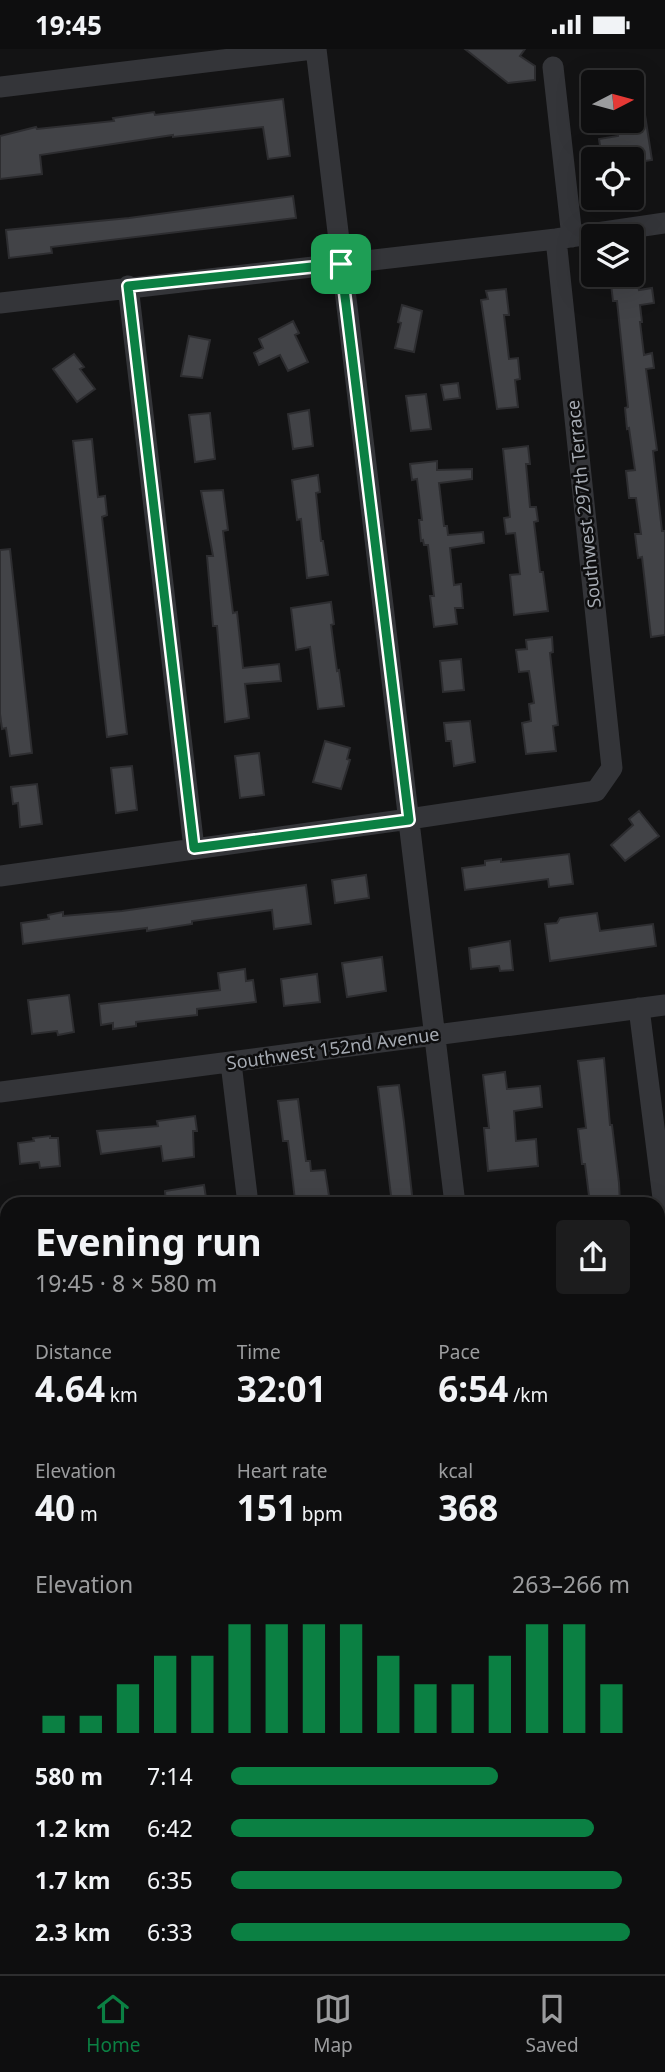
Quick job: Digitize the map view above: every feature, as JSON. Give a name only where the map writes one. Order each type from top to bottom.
[{"type":"street","points":[[0,87],[315,49],[454,1197]]},
{"type":"street","name":"Southwest 297th Terrace","points":[[409,820],[596,791],[612,768],[564,238],[553,67]]},
{"type":"street","points":[[0,303],[128,286],[564,238],[665,223]]},
{"type":"street","points":[[128,286],[194,848]]},
{"type":"street","points":[[0,876],[409,820]]},
{"type":"street","name":"Southwest 152nd Avenue","points":[[0,1092],[665,1005]]},
{"type":"street","points":[[639,1008],[663,1197]]},
{"type":"street","points":[[231,1063],[247,1197]]},
{"type":"building","points":[[465,49],[525,49],[520,56],[535,66],[535,80],[508,83]]},
{"type":"building","points":[[283,99],[290,156],[268,159],[263,127],[173,135],[40,155],[42,174],[0,179],[0,136],[36,127],[114,121],[113,118],[154,112],[155,115]]},
{"type":"building","points":[[644,115],[652,160],[644,161],[644,147],[600,147],[599,139],[618,136],[618,133],[644,133]]},
{"type":"building","points":[[293,196],[296,218],[51,247],[52,253],[9,258],[6,230],[129,218]]},
{"type":"building","points":[[611,287],[638,287],[639,290],[652,288],[654,303],[640,305],[640,322],[644,355],[652,353],[654,368],[646,369],[657,450],[653,451],[662,531],[665,531],[665,635],[651,637],[642,557],[638,558],[635,534],[641,534],[636,498],[629,498],[626,471],[635,470],[629,428],[627,429],[625,408],[628,407],[617,301],[613,301]]},
{"type":"building","points":[[506,289],[509,315],[504,315],[509,359],[518,358],[520,379],[515,380],[518,407],[497,409],[481,300],[488,299],[486,291]]},
{"type":"building","points":[[402,305],[422,311],[414,352],[395,348]]},
{"type":"building","points":[[293,321],[299,333],[295,335],[308,362],[288,371],[280,355],[259,365],[254,353],[263,348],[259,339]]},
{"type":"building","points":[[189,336],[210,340],[202,378],[181,376]]},
{"type":"building","points":[[74,354],[84,367],[80,369],[95,389],[77,402],[53,369]]},
{"type":"building","points":[[458,383],[460,398],[444,400],[441,385]]},
{"type":"building","points":[[426,394],[431,429],[411,431],[406,396]]},
{"type":"building","points":[[309,410],[313,446],[293,449],[288,414]]},
{"type":"building","points":[[210,413],[215,459],[195,462],[189,415]]},
{"type":"building","points":[[92,439],[98,497],[105,496],[107,515],[102,517],[127,734],[107,737],[73,441]]},
{"type":"building","points":[[528,446],[530,464],[526,464],[530,507],[536,507],[538,521],[534,522],[548,611],[514,615],[510,575],[520,574],[515,533],[506,534],[504,518],[510,517],[503,449]]},
{"type":"building","points":[[437,461],[437,470],[472,469],[472,479],[439,483],[444,526],[447,526],[448,535],[483,532],[484,543],[450,548],[454,585],[461,584],[463,608],[455,608],[457,624],[434,627],[430,596],[434,596],[428,545],[421,541],[419,520],[422,520],[417,479],[412,480],[410,464]]},
{"type":"building","points":[[318,475],[320,492],[316,493],[328,575],[307,578],[301,519],[297,520],[292,480]]},
{"type":"building","points":[[223,490],[228,530],[223,531],[233,613],[237,612],[243,668],[279,664],[281,681],[245,684],[249,718],[225,722],[217,626],[213,626],[207,556],[213,556],[201,491]]},
{"type":"building","points":[[10,549],[32,753],[10,756],[6,728],[2,729],[0,714],[0,550]]},
{"type":"building","points":[[331,602],[334,624],[331,625],[344,706],[318,709],[310,647],[296,650],[291,608]]},
{"type":"building","points":[[552,637],[553,652],[550,653],[558,725],[553,726],[556,751],[526,754],[522,723],[531,721],[529,704],[534,703],[529,671],[519,672],[516,650],[527,649],[526,640]]},
{"type":"building","points":[[461,659],[464,690],[443,692],[440,661]]},
{"type":"building","points":[[470,721],[475,762],[454,766],[451,741],[446,741],[444,723]]},
{"type":"building","points":[[325,741],[350,748],[347,759],[350,760],[341,789],[313,782]]},
{"type":"building","points":[[259,753],[264,795],[240,798],[235,756]]},
{"type":"building","points":[[132,766],[137,810],[116,813],[111,768]]},
{"type":"building","points":[[37,784],[42,824],[20,827],[18,803],[13,804],[11,787]]},
{"type":"building","points":[[639,811],[659,836],[625,861],[611,845],[633,825],[629,819]]},
{"type":"building","points":[[569,854],[573,884],[549,887],[548,879],[465,890],[462,868],[485,865],[485,861],[501,859],[501,862]]},
{"type":"building","points":[[366,875],[369,898],[335,903],[332,880]]},
{"type":"building","points":[[306,885],[311,924],[274,929],[272,910],[192,921],[192,924],[147,931],[147,928],[23,944],[21,923],[49,919],[48,915],[63,912],[63,916],[122,911]]},
{"type":"building","points":[[597,913],[600,931],[653,924],[656,946],[550,961],[545,924],[557,923],[560,918]]},
{"type":"building","points":[[510,941],[513,970],[500,971],[499,966],[471,969],[469,948]]},
{"type":"building","points":[[382,957],[386,991],[347,997],[342,963]]},
{"type":"building","points":[[245,969],[246,981],[253,980],[256,1002],[197,1009],[197,1015],[136,1022],[136,1026],[113,1029],[113,1023],[101,1025],[99,1004],[220,990],[218,973]]},
{"type":"building","points":[[317,974],[320,1002],[284,1006],[281,979]]},
{"type":"building","points":[[69,995],[74,1032],[58,1035],[57,1031],[32,1034],[28,1000]]},
{"type":"building","points":[[604,1058],[620,1197],[589,1197],[578,1129],[586,1128],[578,1061]]},
{"type":"building","points":[[505,1072],[507,1089],[540,1086],[542,1107],[514,1111],[516,1141],[536,1139],[538,1166],[488,1171],[484,1128],[489,1128],[483,1075]]},
{"type":"building","points":[[399,1085],[412,1197],[391,1197],[378,1087]]},
{"type":"building","points":[[298,1099],[306,1161],[310,1161],[311,1171],[325,1170],[329,1196],[295,1197],[288,1141],[283,1141],[278,1101]]},
{"type":"building","points":[[195,1116],[197,1131],[193,1131],[194,1157],[163,1161],[161,1146],[101,1154],[97,1131],[158,1126],[157,1121]]},
{"type":"building","points":[[50,1136],[58,1138],[60,1166],[40,1168],[39,1162],[20,1164],[18,1143]]},
{"type":"building","points":[[204,1185],[206,1197],[165,1197],[165,1191]]},
{"type":"route","points":[[341,264],[409,820],[194,848],[128,286],[341,264]]}]
